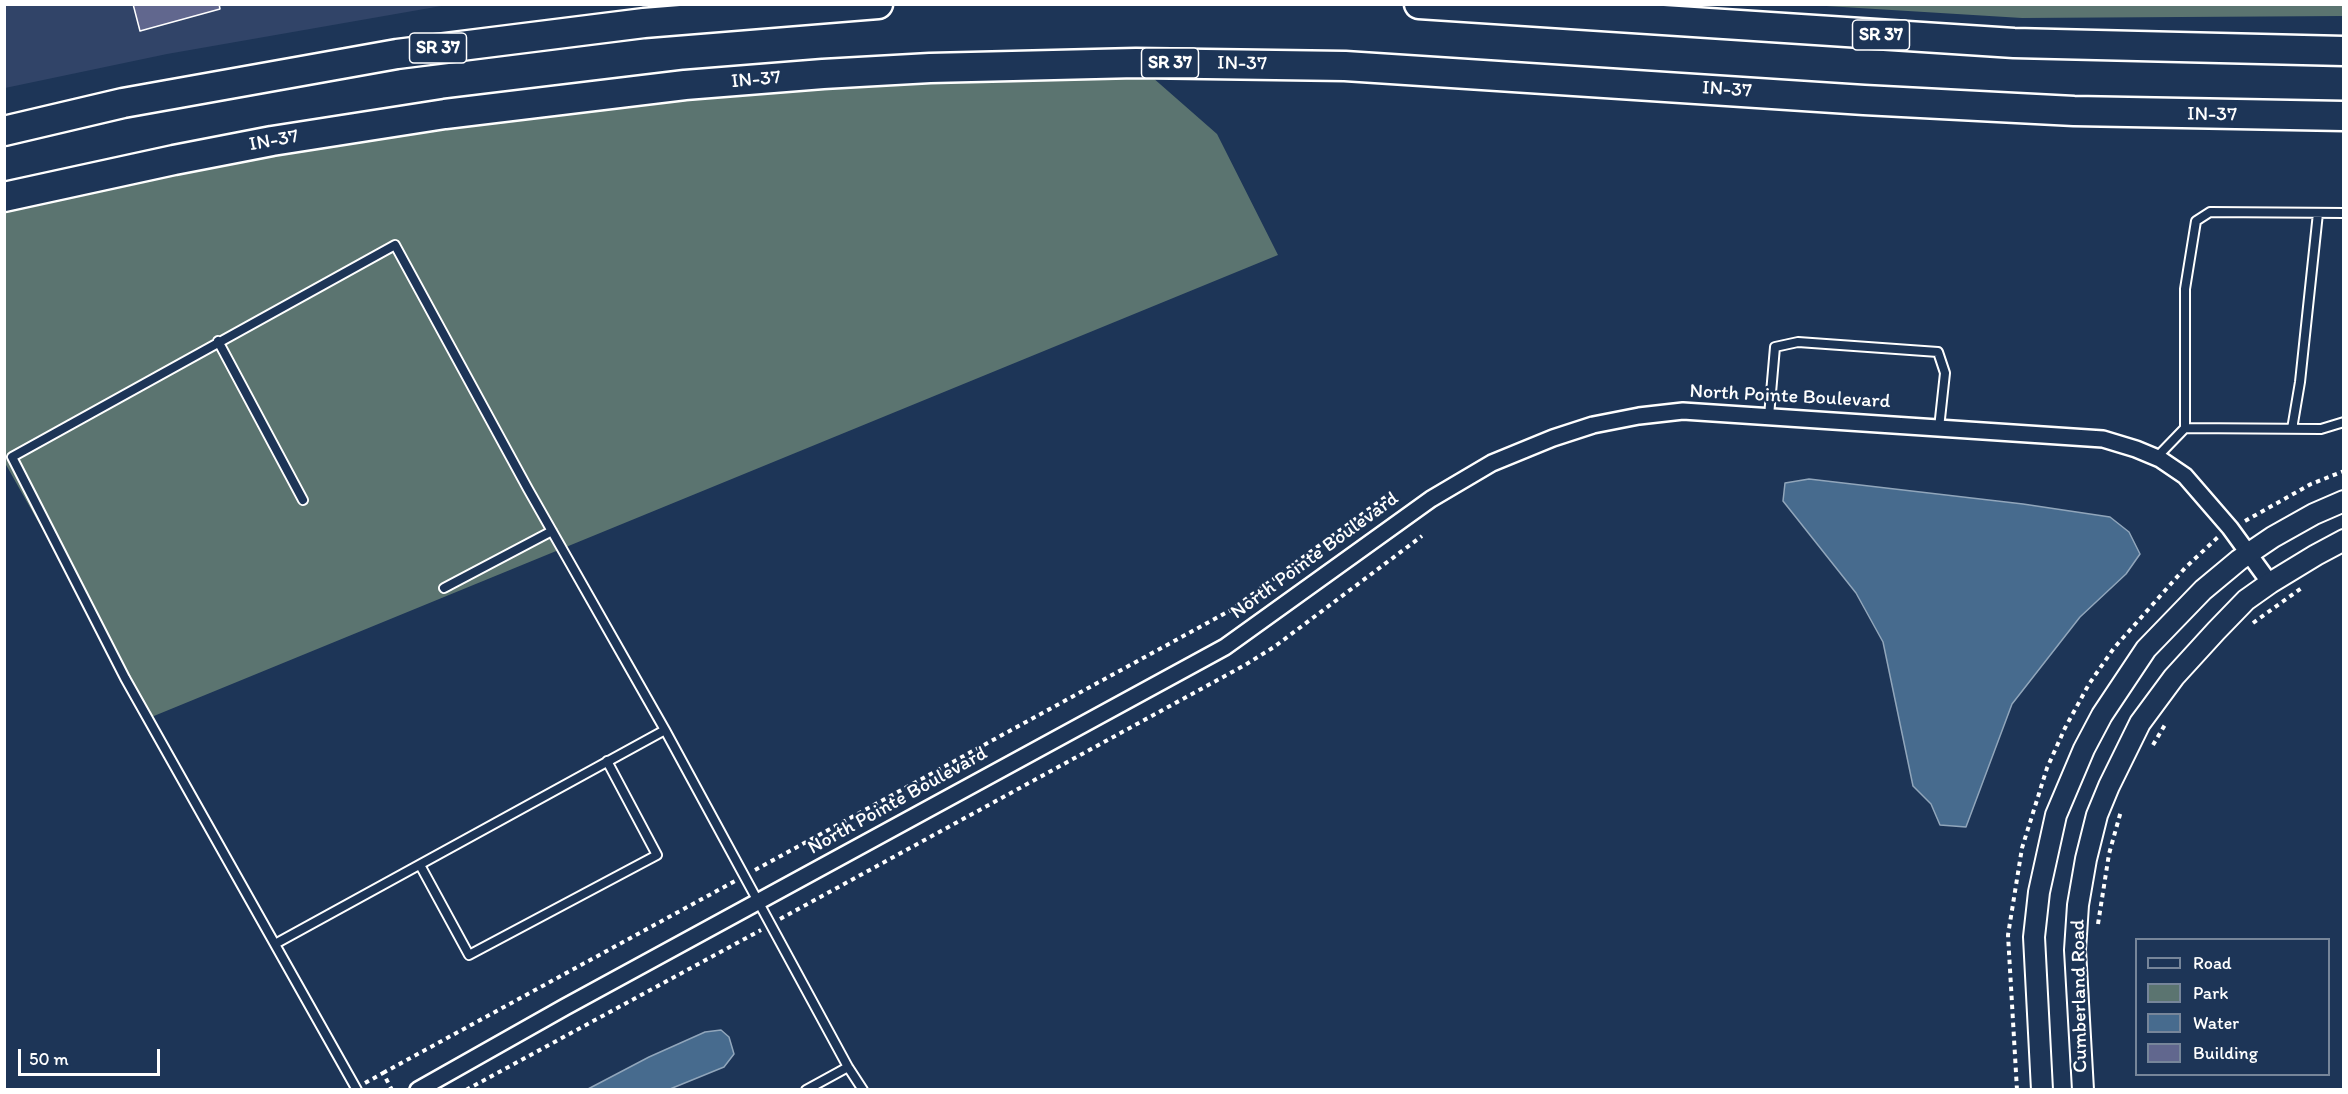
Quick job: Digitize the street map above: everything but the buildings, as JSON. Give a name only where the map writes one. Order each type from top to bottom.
[{"type":"highway","name":"SR 37","points":[[4,131],[123,103],[397,54],[644,23],[878,4]]},
{"type":"highway","name":"SR 37","points":[[1419,4],[2014,43],[2343,51]]},
{"type":"highway","name":"IN-37","points":[[4,197],[272,141],[445,114],[686,86],[930,68],[1136,63],[1345,66],[1864,100],[2074,111],[2343,116]]},
{"type":"street","name":"North Pointe Boulevard","points":[[418,1089],[565,1006],[760,902],[1225,647],[1431,499],[1492,463],[1553,438],[1593,426],[1639,416],[1683,411],[2103,439],[2156,458],[2185,476],[2249,553],[2270,583]]},
{"type":"street","name":"Cumberland Road","points":[[2042,1089],[2034,937],[2039,892],[2056,815],[2102,715],[2146,649],[2204,590],[2249,553],[2304,520],[2343,501]]},
{"type":"street","name":"Cumberland Road","points":[[2083,1089],[2075,950],[2078,905],[2097,815],[2109,786],[2140,723],[2174,677],[2246,600],[2270,583],[2343,540]]},
{"type":"lane","points":[[2156,458],[2185,428],[2185,290],[2196,221],[2210,212],[2343,213]]},
{"type":"lane","points":[[2292,429],[2300,382],[2318,213]]},
{"type":"lane","points":[[357,1089],[125,678],[12,457],[395,245],[760,902],[848,1067],[863,1089]]},
{"type":"lane","points":[[218,341],[303,500]]},
{"type":"lane","points":[[1769,416],[1775,347],[1798,342],[1938,352],[1945,373],[1938,428]]},
{"type":"lane","points":[[2185,428],[2321,429],[2343,422]]},
{"type":"lane","points":[[444,588],[552,531]]},
{"type":"lane","points":[[275,944],[665,730]]},
{"type":"lane","points":[[420,865],[469,955],[657,855],[607,761]]},
{"type":"lane","points":[[806,1089],[848,1067]]},
{"type":"path","points":[[2254,516],[2311,484],[2343,471]]},
{"type":"path","points":[[357,1089],[1231,610],[1391,493]]},
{"type":"path","points":[[466,1089],[1245,665],[1274,647],[1422,536]]},
{"type":"path","points":[[2248,627],[2313,581]]},
{"type":"path","points":[[2151,749],[2168,721]]},
{"type":"path","points":[[2097,931],[2109,854],[2122,807]]},
{"type":"path","points":[[383,1073],[392,1089]]},
{"type":"shaded area","points":[[4,5],[447,5],[167,54],[5,88]]},
{"type":"green space","points":[[2343,4],[2343,16],[2022,18],[1810,5]]},
{"type":"green space","points":[[1136,63],[1217,134],[1278,255],[149,718],[5,463],[4,200],[564,99]]},
{"type":"water","points":[[1809,479],[2023,504],[2110,517],[2129,532],[2140,554],[2126,574],[2080,617],[2012,704],[1966,827],[1940,825],[1931,804],[1913,786],[1883,642],[1856,593],[1783,501],[1785,483]]},
{"type":"water","points":[[721,1030],[729,1037],[734,1054],[724,1067],[670,1089],[588,1089],[649,1057],[705,1032]]}]
